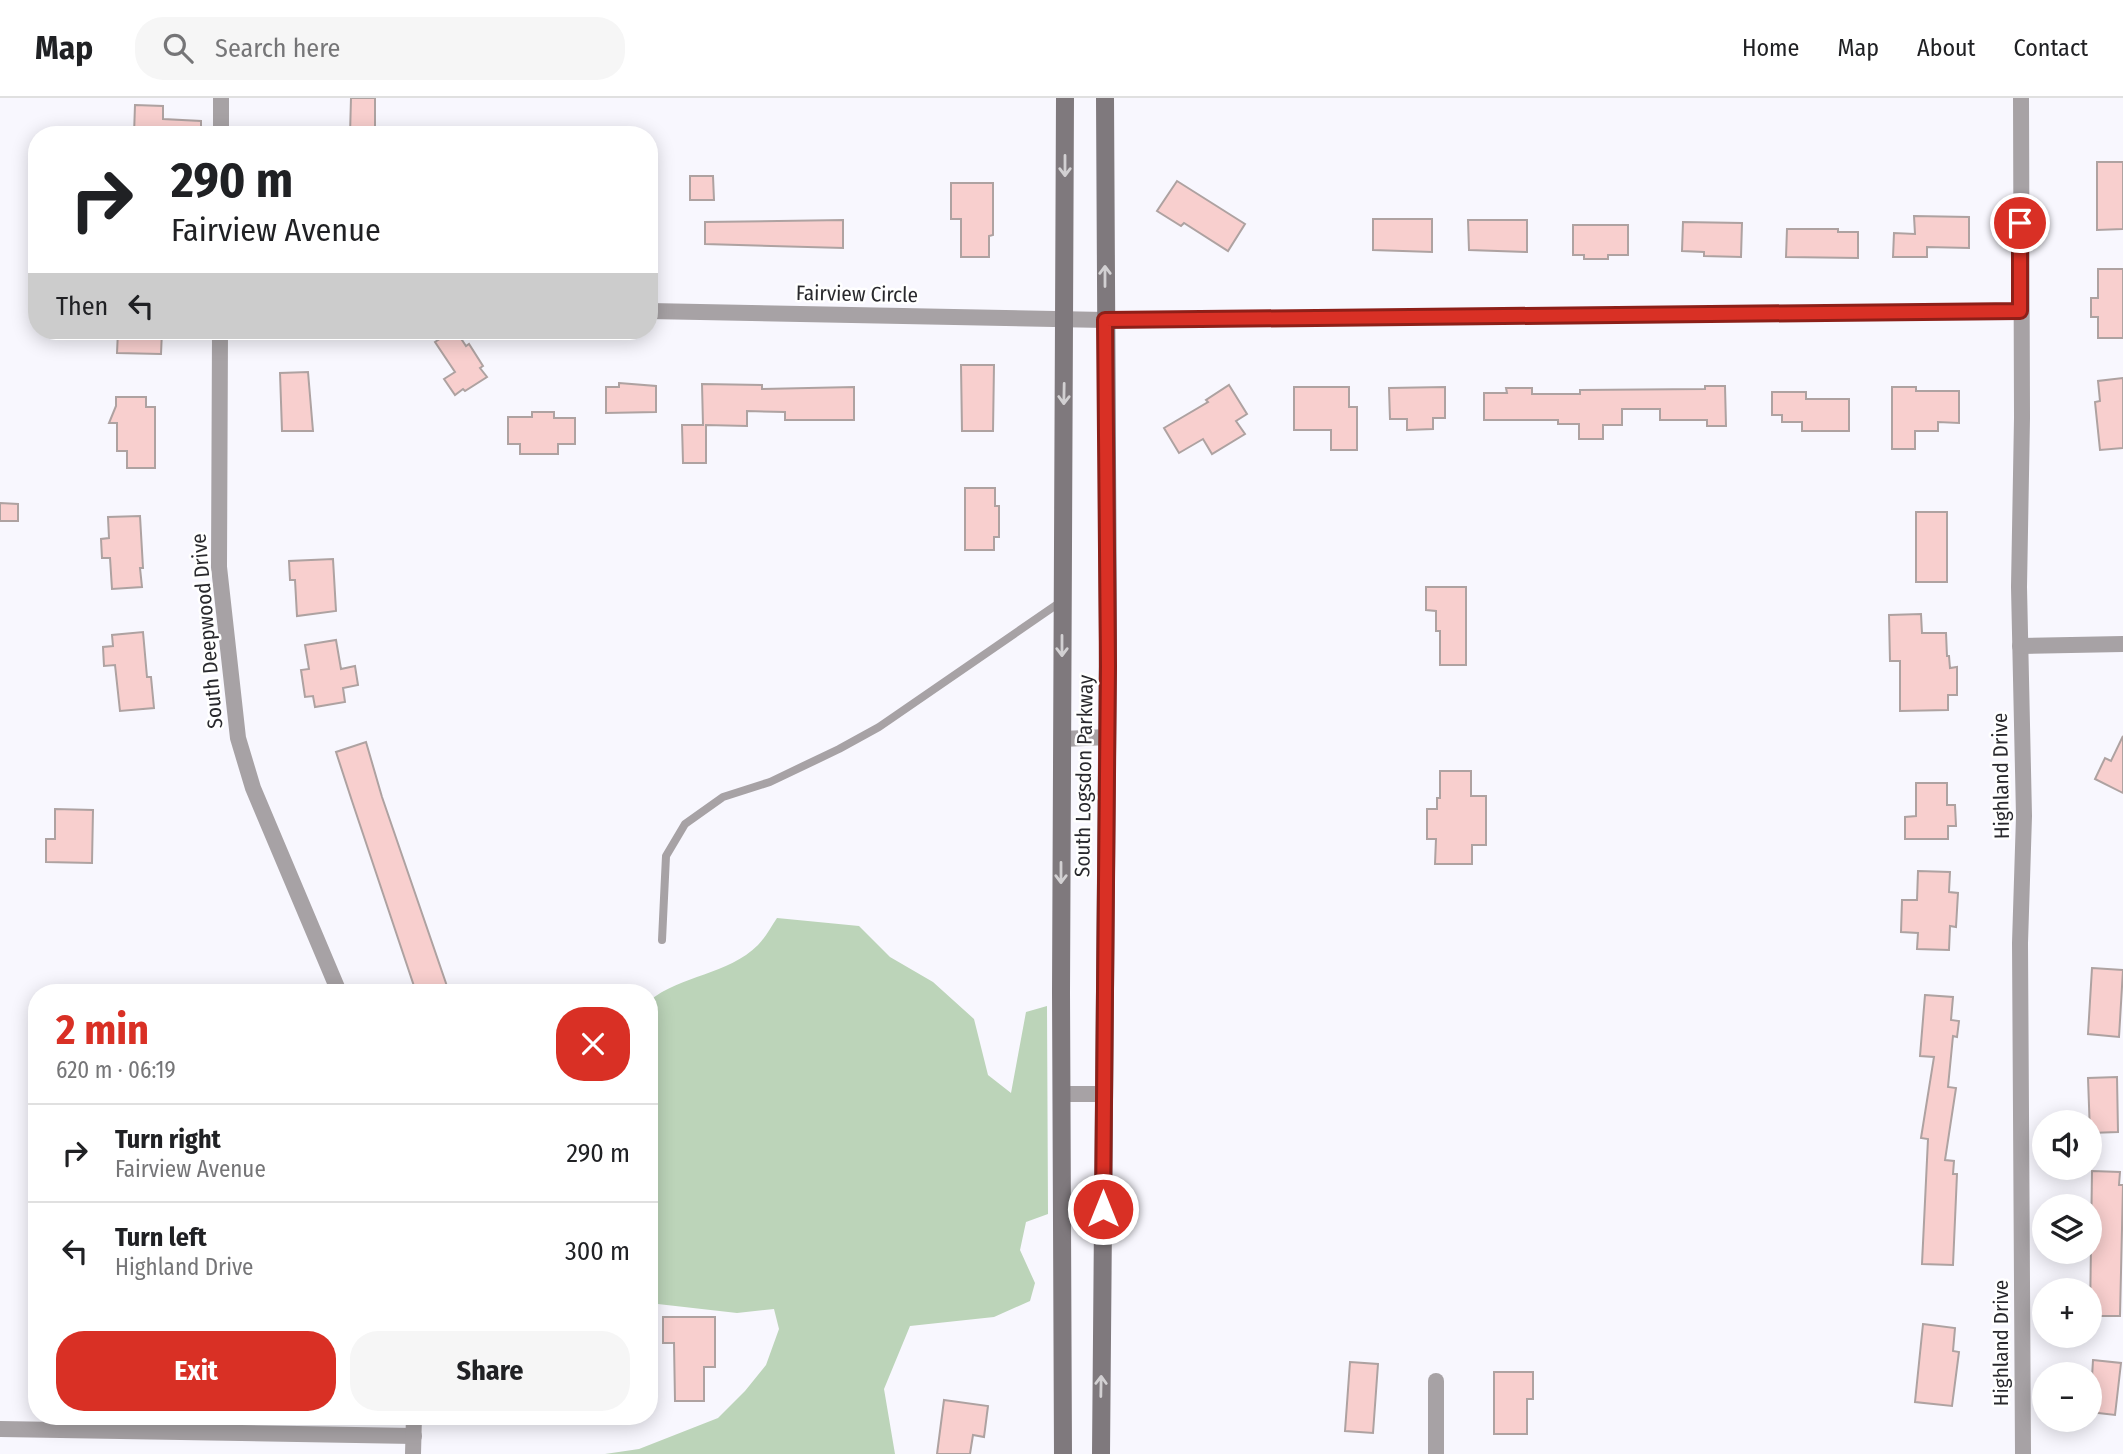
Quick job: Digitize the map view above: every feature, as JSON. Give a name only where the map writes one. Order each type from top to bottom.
[{"type":"main road","name":"South Logsdon Parkway","points":[[1063,1454],[1062,601],[1065,98]]},
{"type":"main road","name":"South Logsdon Parkway","points":[[1101,1454],[1108,737],[1105,98]]},
{"type":"street","points":[[221,98],[221,126]]},
{"type":"street","name":"Highland Drive","points":[[2021,98],[2020,646],[2024,816],[2020,943],[2023,1454]]},
{"type":"street","name":"Fairview Circle","points":[[658,311],[1105,320],[2020,311]]},
{"type":"street","name":"South Deepwood Drive","points":[[220,340],[219,567],[238,738],[253,788],[336,984]]},
{"type":"street","points":[[2020,646],[2123,644]]},
{"type":"street","points":[[1062,739],[1108,737]]},
{"type":"street","points":[[1063,1094],[1103,1094]]},
{"type":"street","points":[[1436,1381],[1436,1454]]},
{"type":"street","points":[[413,1454],[414,1425]]},
{"type":"street","points":[[0,1429],[414,1436]]},
{"type":"lane","points":[[662,940],[666,856],[685,824],[723,797],[770,782],[879,727],[1062,601]]},
{"type":"green space","points":[[777,918],[859,926],[890,957],[933,982],[974,1019],[988,1075],[1011,1093],[1026,1012],[1047,1006],[1048,1214],[1026,1222],[1020,1250],[1035,1283],[1030,1301],[994,1317],[910,1326],[884,1389],[895,1454],[605,1454],[639,1449],[718,1418],[766,1365],[779,1329],[774,1309],[737,1313],[658,1304],[658,995],[733,963],[761,942]]},
{"type":"building","points":[[351,98],[375,98],[375,126],[350,126]]},
{"type":"building","points":[[135,105],[163,106],[163,119],[201,121],[201,126],[134,126]]},
{"type":"building","points":[[2097,162],[2123,162],[2123,229],[2097,230]]},
{"type":"building","points":[[690,176],[713,176],[714,200],[690,200]]},
{"type":"building","points":[[1177,181],[1245,224],[1228,251],[1184,223],[1181,226],[1157,211]]},
{"type":"building","points":[[951,183],[993,183],[993,235],[989,236],[989,257],[961,257],[961,219],[951,219]]},
{"type":"building","points":[[1914,216],[1969,217],[1969,248],[1927,247],[1927,257],[1893,257],[1894,233],[1915,234]]},
{"type":"building","points":[[1373,219],[1432,219],[1432,252],[1373,250]]},
{"type":"building","points":[[843,220],[843,248],[705,244],[705,222]]},
{"type":"building","points":[[1468,220],[1527,220],[1527,252],[1469,250]]},
{"type":"building","points":[[1683,222],[1742,223],[1741,257],[1704,256],[1704,252],[1682,251]]},
{"type":"building","points":[[1573,225],[1628,225],[1628,255],[1608,255],[1608,259],[1584,259],[1584,255],[1573,255]]},
{"type":"building","points":[[1787,229],[1838,229],[1838,232],[1858,232],[1858,258],[1786,257]]},
{"type":"building","points":[[2098,269],[2123,269],[2123,338],[2098,338],[2098,317],[2091,317],[2091,298],[2098,298]]},
{"type":"building","points":[[118,340],[162,340],[161,354],[117,353]]},
{"type":"building","points":[[462,340],[466,346],[469,344],[487,377],[455,395],[444,379],[455,372],[435,342]]},
{"type":"building","points":[[961,365],[994,365],[993,431],[962,431]]},
{"type":"building","points":[[308,372],[313,431],[282,431],[280,373]]},
{"type":"building","points":[[2123,378],[2123,448],[2100,450],[2095,402],[2100,401],[2098,381]]},
{"type":"building","points":[[619,383],[656,386],[656,412],[606,413],[606,387],[619,387]]},
{"type":"building","points":[[702,384],[762,385],[762,389],[854,387],[854,420],[785,420],[785,412],[747,411],[747,426],[706,425],[706,463],[683,463],[682,425],[703,425]]},
{"type":"building","points":[[1229,385],[1247,414],[1236,421],[1245,434],[1212,454],[1203,439],[1179,453],[1164,428],[1208,402],[1206,400]]},
{"type":"building","points":[[1705,386],[1725,386],[1726,426],[1707,426],[1707,420],[1660,420],[1660,409],[1622,409],[1622,425],[1603,425],[1603,439],[1579,439],[1579,424],[1558,424],[1558,420],[1484,420],[1484,393],[1507,393],[1506,388],[1532,388],[1532,394],[1580,394],[1580,390],[1705,389]]},
{"type":"building","points":[[1294,387],[1349,387],[1349,407],[1357,407],[1357,450],[1331,450],[1331,430],[1294,430]]},
{"type":"building","points":[[1445,387],[1445,418],[1433,418],[1433,429],[1407,430],[1407,419],[1390,419],[1389,388]]},
{"type":"building","points":[[1892,387],[1916,387],[1916,391],[1959,391],[1959,423],[1938,422],[1938,431],[1915,431],[1915,449],[1892,449]]},
{"type":"building","points":[[1772,392],[1806,392],[1806,399],[1849,399],[1849,431],[1802,431],[1802,422],[1782,422],[1782,415],[1772,415]]},
{"type":"building","points":[[116,397],[146,397],[146,407],[155,407],[155,468],[127,468],[127,451],[117,451],[117,423],[109,423],[116,406]]},
{"type":"building","points":[[532,412],[554,412],[554,418],[575,418],[575,444],[558,444],[558,454],[520,454],[520,444],[508,444],[508,417],[532,417]]},
{"type":"building","points":[[965,488],[995,488],[995,506],[999,506],[999,537],[994,537],[994,550],[965,550]]},
{"type":"building","points":[[0,503],[18,504],[18,521],[0,521]]},
{"type":"building","points":[[1916,512],[1947,512],[1947,582],[1916,582]]},
{"type":"building","points":[[140,516],[142,587],[112,589],[110,558],[102,558],[101,539],[109,538],[108,517]]},
{"type":"building","points":[[333,559],[336,611],[297,616],[295,580],[290,580],[289,561]]},
{"type":"building","points":[[1426,587],[1466,587],[1466,665],[1440,665],[1440,631],[1436,631],[1436,611],[1426,610]]},
{"type":"building","points":[[1921,614],[1922,633],[1946,633],[1950,668],[1957,667],[1957,695],[1948,695],[1948,710],[1900,711],[1900,661],[1890,661],[1889,615]]},
{"type":"building","points":[[143,632],[147,677],[151,677],[154,708],[120,711],[115,665],[104,666],[103,647],[113,646],[112,635]]},
{"type":"building","points":[[336,640],[341,669],[355,666],[358,685],[343,688],[345,702],[315,707],[313,696],[305,697],[301,670],[309,669],[305,645]]},
{"type":"building","points":[[2123,736],[2123,793],[2095,779],[2105,758],[2111,761]]},
{"type":"building","points":[[366,742],[382,797],[446,984],[413,984],[336,752]]},
{"type":"building","points":[[1440,771],[1471,771],[1471,796],[1486,796],[1486,845],[1472,845],[1472,864],[1435,864],[1436,839],[1427,839],[1427,809],[1437,809],[1437,798],[1440,798]]},
{"type":"building","points":[[1916,783],[1947,783],[1947,805],[1955,805],[1956,826],[1948,826],[1948,839],[1905,839],[1905,817],[1916,816]]},
{"type":"building","points":[[55,809],[93,810],[92,863],[46,862],[46,839],[55,839]]},
{"type":"building","points":[[1918,871],[1950,872],[1949,892],[1958,893],[1956,927],[1950,926],[1949,950],[1917,949],[1918,933],[1901,932],[1902,900],[1917,900]]},
{"type":"building","points":[[2092,968],[2123,970],[2119,1037],[2088,1034]]},
{"type":"building","points":[[1925,995],[1953,997],[1951,1020],[1959,1021],[1957,1037],[1953,1036],[1948,1087],[1956,1088],[1945,1160],[1954,1161],[1953,1174],[1957,1174],[1953,1265],[1922,1264],[1928,1139],[1921,1138],[1934,1057],[1920,1056]]},
{"type":"building","points":[[2117,1077],[2118,1132],[2102,1133],[2102,1110],[2089,1110],[2088,1078]]},
{"type":"building","points":[[2102,1171],[2120,1172],[2119,1185],[2123,1185],[2120,1316],[2102,1316],[2102,1278],[2091,1278],[2091,1264],[2102,1264],[2102,1194],[2092,1194],[2092,1180],[2102,1180]]},
{"type":"building","points":[[663,1317],[715,1317],[715,1367],[704,1367],[704,1401],[675,1401],[674,1343],[663,1343]]},
{"type":"building","points":[[1923,1324],[1955,1328],[1953,1351],[1959,1352],[1952,1406],[1915,1402]]},
{"type":"building","points":[[2093,1360],[2121,1363],[2115,1415],[2102,1413],[2102,1362]]},
{"type":"building","points":[[1350,1362],[1378,1364],[1373,1433],[1345,1431]]},
{"type":"building","points":[[1494,1372],[1533,1372],[1533,1399],[1527,1399],[1527,1434],[1494,1434]]},
{"type":"building","points":[[944,1400],[988,1406],[984,1437],[973,1435],[970,1454],[937,1454]]},
{"type":"route","points":[[1103,1209],[1108,737],[1105,320],[2020,311],[2020,223]]}]
